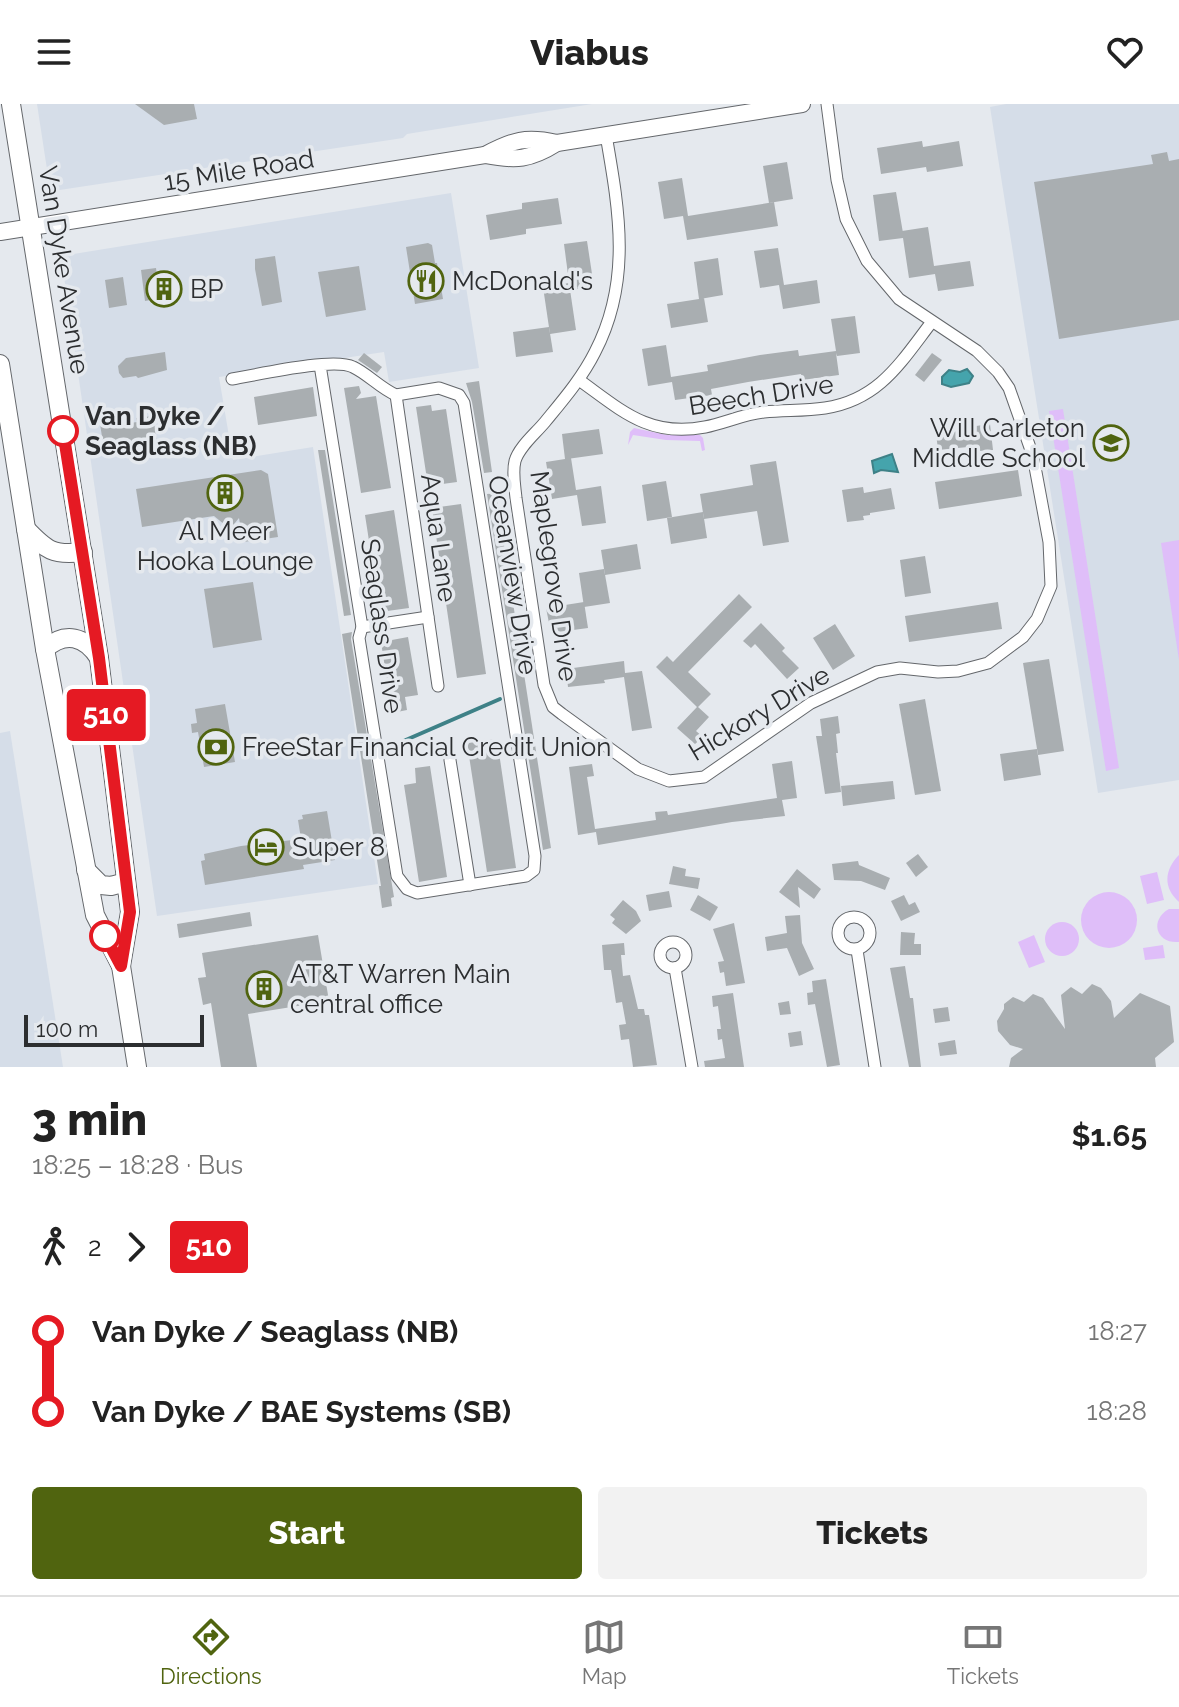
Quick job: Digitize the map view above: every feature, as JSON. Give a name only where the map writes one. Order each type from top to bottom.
[{"type":"main road","name":"Van Dyke Avenue","points":[[11,104],[99,658],[130,912],[121,966]]},
{"type":"main road","name":"15 Mile Road","points":[[0,232],[485,155],[508,142],[534,138],[557,143],[791,105]]},
{"type":"main road","name":"Van Dyke Avenue","points":[[0,364],[45,649],[86,870],[95,915],[121,966],[137,1067]]},
{"type":"main road","points":[[26,529],[52,552],[65,555],[83,552]]},
{"type":"main road","points":[[45,649],[59,638],[74,637],[88,644],[99,658]]},
{"type":"main road","points":[[86,870],[101,885],[126,882]]},
{"type":"street","points":[[827,104],[840,196],[856,240],[880,280],[931,323]]},
{"type":"street","name":"Maplegrove Drive","points":[[562,714],[553,707],[544,685],[514,473],[519,454],[579,380],[605,328],[620,261],[620,229],[606,135]]},
{"type":"street","name":"Beech Drive","points":[[579,380],[629,416],[659,428],[693,429],[764,412],[826,408],[859,398],[884,382],[931,323]]},
{"type":"street","name":"Hickory Drive","points":[[562,714],[638,769],[653,776],[669,781],[704,777],[811,703],[885,669],[958,671],[988,663],[1023,637],[1037,619],[1051,586],[1049,542],[1033,456],[1009,388],[998,372],[977,351],[931,323]]},
{"type":"street","points":[[232,379],[345,364],[355,367],[396,395]]},
{"type":"street","name":"Seaglass Drive","points":[[320,365],[362,627],[359,638],[397,876],[407,889]]},
{"type":"street","name":"Oceanview Drive","points":[[396,395],[439,388],[451,390],[464,403],[536,862],[530,874],[417,893],[407,889]]},
{"type":"street","name":"Aqua Lane","points":[[396,395],[438,686]]},
{"type":"street","points":[[362,627],[428,617]]},
{"type":"street","points":[[450,760],[470,885]]},
{"type":"street","points":[[857,950],[875,1067]]},
{"type":"street","points":[[675,968],[692,1067]]},
{"type":"shaded area","points":[[37,104],[592,104],[407,134],[403,138],[53,191],[50,189]]},
{"type":"shaded area","name":"Will Carleton Middle School","points":[[1006,104],[1179,104],[1179,780],[1098,793],[990,107]]},
{"type":"shaded area","points":[[451,193],[479,368],[389,382],[384,352],[219,377],[233,460],[313,447],[378,884],[157,916],[61,256]]},
{"type":"shaded area","points":[[1063,409],[1119,768],[1106,771],[1049,411]]},
{"type":"shaded area","points":[[634,428],[667,435],[700,435],[705,450],[702,451],[700,441],[633,435],[628,445],[630,432]]},
{"type":"shaded area","points":[[1179,540],[1179,660],[1161,543]]},
{"type":"shaded area","points":[[10,731],[63,1067],[0,1067],[0,733]]},
{"type":"shaded area","points":[[1179,855],[1179,902],[1170,891],[1167,879],[1170,867]]},
{"type":"shaded area","points":[[1157,872],[1164,900],[1147,904],[1140,876]]},
{"type":"shaded area","points":[[1109,892],[1129,900],[1137,920],[1129,940],[1109,948],[1089,940],[1081,920],[1089,900]]},
{"type":"shaded area","points":[[1169,909],[1179,909],[1179,942],[1165,939],[1158,930],[1159,919]]},
{"type":"shaded area","points":[[1062,922],[1074,927],[1079,939],[1074,951],[1062,956],[1050,951],[1045,939],[1050,927]]},
{"type":"shaded area","points":[[1034,935],[1045,962],[1029,968],[1018,942]]},
{"type":"shaded area","points":[[1163,945],[1165,958],[1145,960],[1143,948]]},
{"type":"water","points":[[967,369],[973,376],[969,383],[951,387],[942,384],[942,377],[949,370],[960,372]]},
{"type":"water","points":[[892,454],[898,472],[881,470],[874,473],[872,461]]},
{"type":"building","points":[[135,104],[194,104],[197,119],[164,125]]},
{"type":"building","points":[[922,141],[923,147],[959,141],[963,166],[927,172],[926,167],[881,174],[877,148]]},
{"type":"building","points":[[1167,152],[1169,161],[1179,159],[1179,320],[1059,339],[1034,182],[1153,164],[1151,155]]},
{"type":"building","points":[[787,162],[793,199],[769,203],[763,166]]},
{"type":"building","points":[[682,178],[688,216],[774,202],[778,226],[687,240],[683,216],[664,219],[658,182]]},
{"type":"building","points":[[896,192],[903,231],[928,227],[934,266],[970,261],[974,286],[938,291],[935,274],[909,278],[903,238],[879,241],[873,195]]},
{"type":"building","points":[[558,198],[562,224],[526,229],[526,234],[490,240],[486,215],[522,209],[522,203]]},
{"type":"building","points":[[587,241],[594,287],[570,290],[564,244]]},
{"type":"building","name":"McDonald's","points":[[432,245],[437,263],[443,299],[415,304],[406,247]]},
{"type":"building","points":[[778,248],[784,285],[817,280],[820,303],[783,309],[779,285],[760,288],[754,251]]},
{"type":"building","points":[[275,256],[282,302],[262,306],[255,259]]},
{"type":"building","points":[[718,258],[723,295],[704,298],[708,322],[671,328],[667,304],[699,299],[694,262]]},
{"type":"building","points":[[359,266],[366,310],[326,317],[318,272]]},
{"type":"building","points":[[156,268],[157,276],[167,274],[171,302],[157,304],[156,299],[145,301],[141,270]]},
{"type":"building","name":"BP","points":[[123,277],[127,305],[109,308],[105,280]]},
{"type":"building","points":[[569,283],[576,330],[550,334],[543,287]]},
{"type":"building","points":[[855,316],[860,353],[837,356],[836,353],[839,375],[802,380],[801,374],[748,382],[711,389],[712,395],[675,400],[672,382],[648,386],[642,349],[666,345],[671,377],[708,371],[707,365],[760,355],[798,350],[799,356],[836,351],[831,319]]},
{"type":"building","points":[[549,327],[553,352],[516,357],[513,332]]},
{"type":"building","points":[[165,352],[167,370],[138,378],[123,378],[119,373],[118,366],[126,358]]},
{"type":"building","points":[[364,353],[382,367],[377,373],[358,360]]},
{"type":"building","points":[[932,353],[942,360],[924,382],[915,375]]},
{"type":"building","points":[[479,381],[492,472],[484,473],[466,383]]},
{"type":"building","points":[[359,386],[361,393],[356,399],[376,396],[391,488],[361,493],[344,388]]},
{"type":"building","points":[[313,387],[317,416],[258,425],[254,397]]},
{"type":"building","points":[[431,405],[432,411],[446,409],[457,482],[428,486],[416,407]]},
{"type":"building","points":[[153,416],[157,442],[138,447],[104,449],[100,424],[111,423],[111,426]]},
{"type":"building","points":[[990,424],[993,450],[979,451],[978,446],[938,450],[936,433],[976,430],[976,426]]},
{"type":"building","points":[[599,429],[603,454],[571,458],[576,490],[601,486],[606,523],[582,526],[577,495],[552,499],[546,462],[565,459],[562,434]]},
{"type":"building","points":[[318,450],[325,450],[351,615],[344,616]]},
{"type":"building","points":[[776,461],[789,542],[763,546],[757,511],[704,519],[700,494],[753,485],[750,465]]},
{"type":"building","points":[[261,470],[268,474],[278,537],[243,542],[239,518],[230,529],[214,516],[142,527],[136,489]]},
{"type":"building","points":[[1018,470],[1022,496],[939,509],[935,482]]},
{"type":"building","points":[[666,481],[672,517],[647,521],[642,485]]},
{"type":"building","points":[[863,487],[864,493],[891,488],[895,509],[870,513],[863,516],[864,520],[847,522],[842,490]]},
{"type":"building","points":[[496,493],[551,848],[543,850],[487,494]]},
{"type":"building","points":[[461,504],[486,674],[457,678],[432,508]]},
{"type":"building","points":[[394,510],[409,608],[380,612],[365,515]]},
{"type":"building","points":[[703,512],[707,538],[671,544],[667,518]]},
{"type":"building","points":[[637,544],[641,569],[605,575],[601,550]]},
{"type":"building","points":[[925,556],[931,593],[905,597],[900,560]]},
{"type":"building","points":[[604,569],[610,603],[584,607],[579,573]]},
{"type":"building","points":[[253,582],[262,640],[213,648],[204,589]]},
{"type":"building","points":[[739,594],[752,607],[688,672],[711,694],[698,707],[709,717],[696,731],[703,737],[695,744],[677,728],[697,707],[656,667],[667,656],[673,662]]},
{"type":"building","points":[[584,602],[588,628],[551,633],[546,608]]},
{"type":"building","points":[[998,602],[1002,629],[909,642],[905,616]]},
{"type":"building","points":[[761,623],[799,668],[787,679],[755,644],[751,648],[743,641]]},
{"type":"building","points":[[835,624],[855,656],[833,670],[813,638]]},
{"type":"building","points":[[352,632],[394,897],[391,898],[392,906],[382,908],[342,634]]},
{"type":"building","points":[[408,637],[418,695],[405,697],[407,710],[392,713],[381,642]]},
{"type":"building","points":[[1049,659],[1064,751],[1038,755],[1023,663]]},
{"type":"building","points":[[624,661],[625,673],[642,671],[652,728],[632,731],[624,677],[604,680],[605,683],[568,687],[566,669]]},
{"type":"building","points":[[925,699],[941,791],[915,795],[899,704]]},
{"type":"building","name":"FreeStar Financial Credit Union","points":[[225,704],[235,762],[204,767],[198,732],[192,733],[191,724],[197,723],[195,709]]},
{"type":"building","points":[[838,716],[840,733],[836,734],[836,753],[841,792],[825,794],[816,736],[822,736],[820,719]]},
{"type":"building","points":[[497,739],[516,868],[487,872],[467,743]]},
{"type":"building","points":[[1037,749],[1041,775],[1004,781],[1000,754]]},
{"type":"building","points":[[792,761],[797,798],[782,800],[785,816],[598,845],[596,832],[578,835],[569,767],[592,764],[594,776],[587,777],[595,829],[656,820],[655,812],[667,811],[668,815],[777,798],[772,764]]},
{"type":"building","points":[[430,766],[447,877],[419,882],[404,785],[416,783],[415,768]]},
{"type":"building","points":[[893,781],[895,799],[843,806],[841,786]]},
{"type":"building","name":"Super 8","points":[[327,811],[335,860],[303,865],[304,869],[205,885],[201,861],[205,860],[204,854],[301,839],[298,820],[303,819],[302,815]]},
{"type":"building","points":[[918,854],[928,867],[916,877],[906,863]]},
{"type":"building","points":[[858,861],[859,865],[890,878],[885,890],[861,881],[834,880],[832,864]]},
{"type":"building","points":[[673,866],[686,869],[685,876],[700,878],[698,889],[669,884]]},
{"type":"building","points":[[797,869],[821,889],[814,899],[798,887],[800,908],[779,892]]},
{"type":"building","points":[[669,891],[672,907],[649,911],[646,895]]},
{"type":"building","points":[[698,895],[718,907],[710,921],[690,910]]},
{"type":"building","points":[[904,895],[909,905],[915,902],[920,912],[901,921],[891,901]]},
{"type":"building","points":[[623,900],[636,911],[641,921],[626,934],[612,923],[615,919],[610,915]]},
{"type":"building","points":[[250,912],[252,926],[179,938],[177,924]]},
{"type":"building","points":[[800,915],[802,943],[814,969],[799,976],[787,948],[767,951],[765,937],[787,933],[785,916]]},
{"type":"building","points":[[734,923],[745,983],[726,986],[724,972],[720,973],[718,962],[724,961],[713,929]]},
{"type":"building","points":[[901,932],[915,933],[914,944],[921,944],[921,955],[900,955]]},
{"type":"building","name":"AT&T Warren Main central office","points":[[318,935],[329,1001],[248,1014],[257,1067],[221,1067],[211,1003],[203,1005],[198,978],[206,977],[202,953]]},
{"type":"building","points":[[624,943],[625,955],[621,955],[623,976],[630,975],[638,1009],[644,1009],[645,1015],[649,1015],[657,1065],[633,1067],[629,1039],[621,1040],[619,1025],[626,1024],[622,1002],[616,1003],[611,970],[604,970],[602,945]]},
{"type":"building","points":[[905,966],[910,998],[913,998],[921,1067],[909,1067],[890,968]]},
{"type":"building","points":[[826,979],[840,1065],[827,1067],[815,1004],[808,1005],[807,993],[813,992],[812,981]]},
{"type":"building","points":[[1092,984],[1101,988],[1111,1001],[1114,1018],[1140,993],[1170,1006],[1174,1042],[1155,1058],[1156,1067],[1009,1067],[1011,1058],[1023,1049],[1010,1045],[998,1031],[997,1021],[1004,1004],[1013,997],[1024,1002],[1033,994],[1043,998],[1065,1029],[1061,995],[1071,987],[1082,994]]},
{"type":"building","points":[[733,993],[744,1067],[705,1067],[704,1061],[725,1058],[722,1039],[718,1040],[717,1029],[721,1029],[718,1006],[713,1007],[712,996]]},
{"type":"building","points":[[789,1001],[791,1014],[780,1015],[778,1003]]},
{"type":"building","points":[[948,1007],[950,1021],[935,1023],[933,1009]]},
{"type":"building","points":[[801,1031],[803,1045],[790,1047],[788,1033]]},
{"type":"building","points":[[955,1040],[957,1054],[940,1056],[938,1043]]},
{"type":"waterway","points":[[392,746],[500,699]]},
{"type":"bus line","name":"510","points":[[63,431],[99,658],[130,912],[121,966],[105,936]]},
{"type":"place","name":"McDonald's","points":[[426,281]]},
{"type":"place","name":"BP","points":[[164,289]]},
{"type":"place","name":"Van Dyke / Seaglass (NB)","points":[[63,431]]},
{"type":"place","name":"Will Carleton Middle School","points":[[1111,443]]},
{"type":"place","name":"Al Meer Hooka Lounge","points":[[225,493]]},
{"type":"place","name":"FreeStar Financial Credit Union","points":[[216,747]]},
{"type":"place","name":"Super 8","points":[[266,847]]},
{"type":"place","name":"AT&T Warren Main central office","points":[[264,989]]}]
